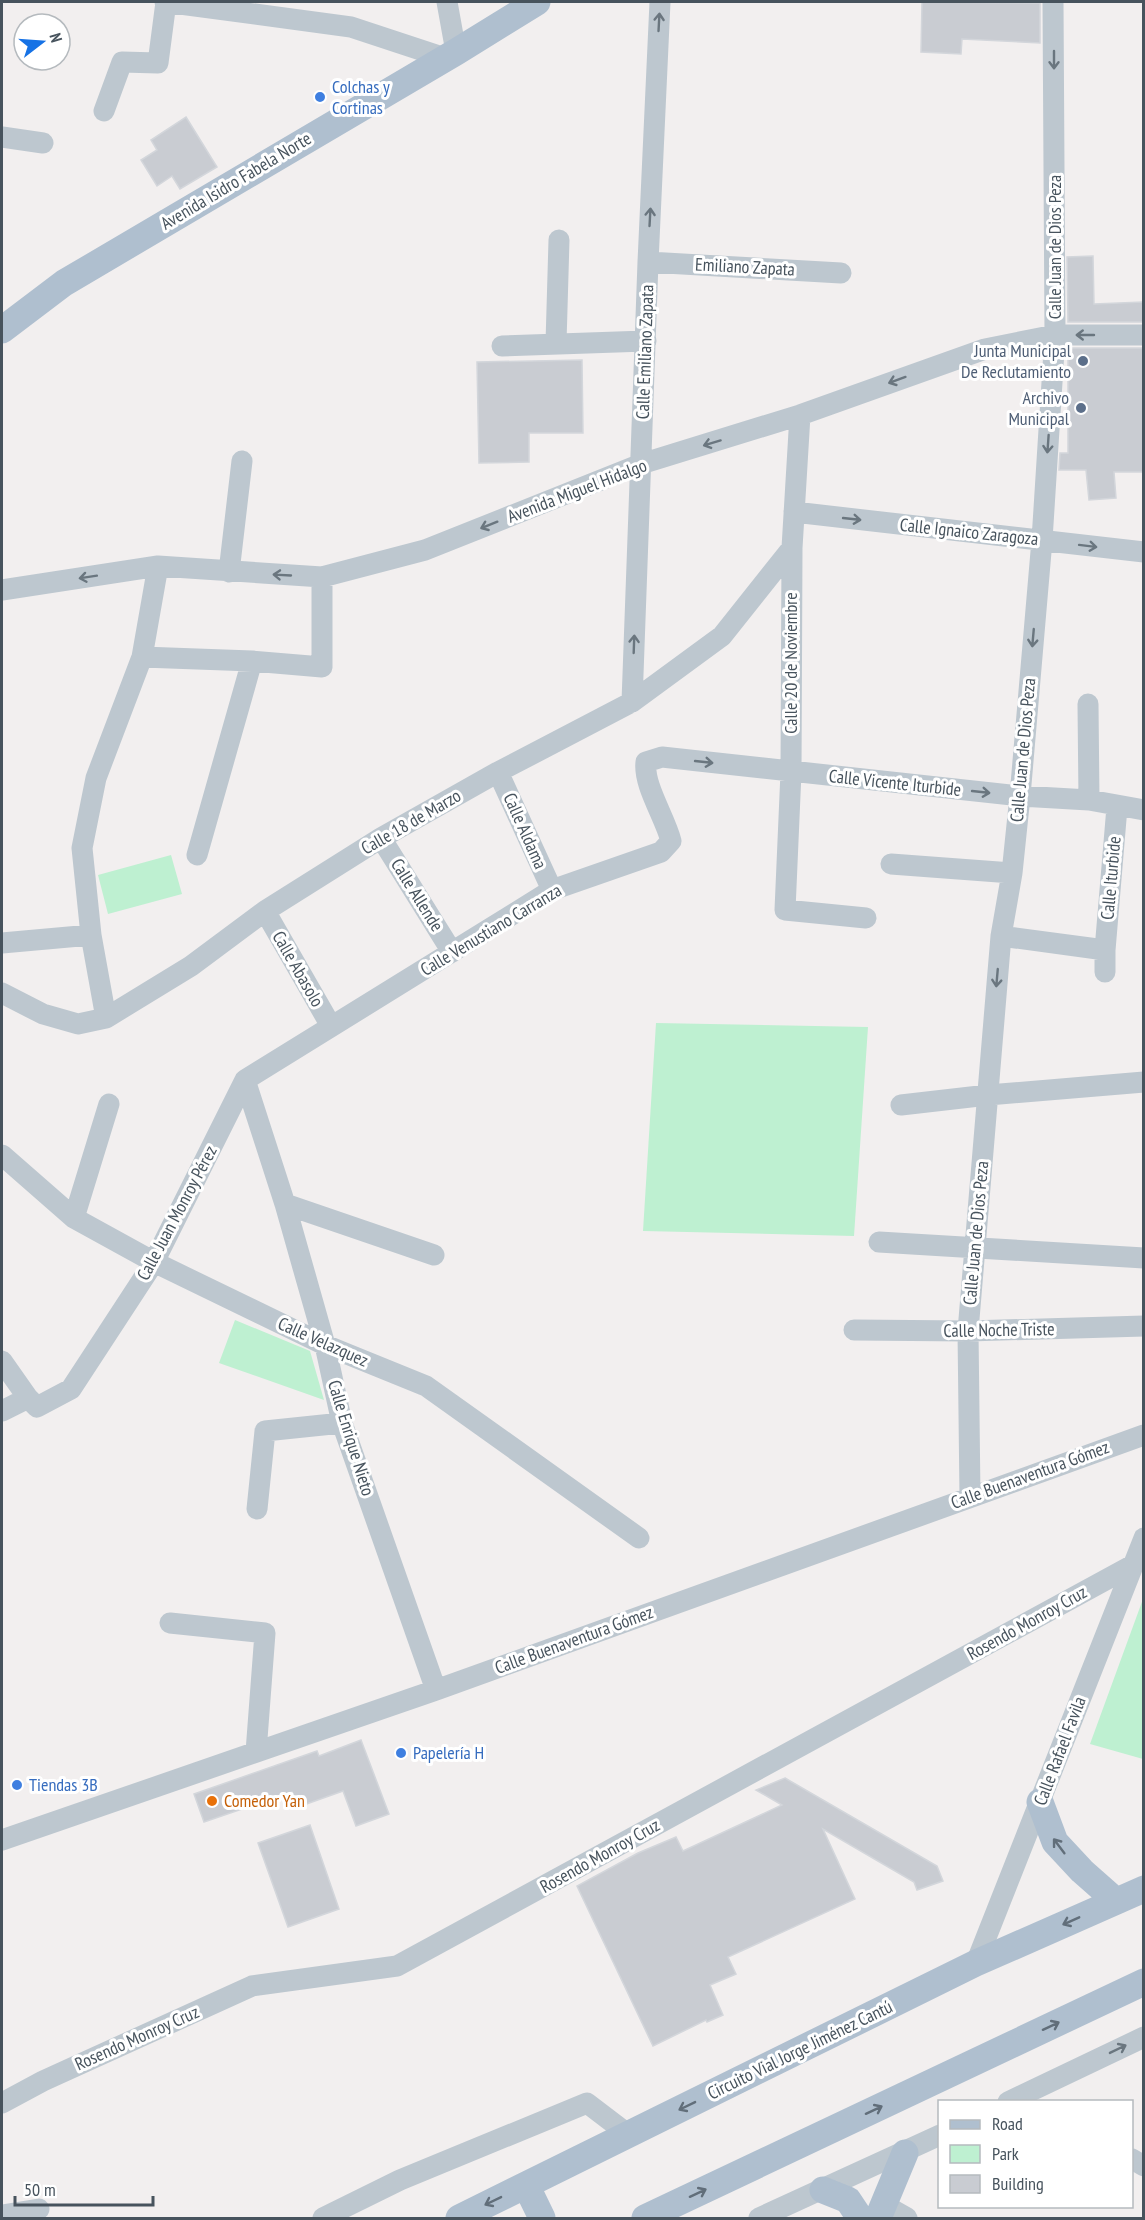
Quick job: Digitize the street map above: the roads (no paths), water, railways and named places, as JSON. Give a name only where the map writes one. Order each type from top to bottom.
[{"type":"main road","name":"Avenida Isidro Fabela Norte","points":[[2,330],[64,283],[537,2]]},
{"type":"main road","points":[[1040,1802],[1055,1842],[1082,1871],[1116,1900]]},
{"type":"main road","name":"Circuito Vial Jorge Jiménez Cantú","points":[[459,2218],[976,1963],[1143,1889]]},
{"type":"main road","points":[[645,2218],[1143,1982]]},
{"type":"main road","points":[[881,2212],[904,2153]]},
{"type":"main road","points":[[526,2185],[542,2218]]},
{"type":"main road","points":[[823,2190],[848,2200],[860,2218]]},
{"type":"street","points":[[104,111],[122,62],[158,63],[166,2],[209,5],[351,27],[450,55],[447,2]]},
{"type":"street","name":"Calle Emiliano Zapata","points":[[632,702],[660,2]]},
{"type":"street","name":"Calle Juan de Dios Peza","points":[[970,1497],[968,1331],[1000,936],[1012,873],[1020,796],[1042,540],[1055,335],[1053,2]]},
{"type":"street","points":[[2,136],[43,143]]},
{"type":"street","points":[[556,343],[559,240]]},
{"type":"street","name":"Emiliano Zapata","points":[[648,262],[842,273]]},
{"type":"street","name":"Avenida Miguel Hidalgo","points":[[2,590],[158,566],[322,577],[425,550],[642,464],[800,416],[985,349],[1055,335],[1143,335]]},
{"type":"street","points":[[502,346],[646,341]]},
{"type":"street","name":"Calle 20 de Noviembre","points":[[800,416],[792,548],[791,772],[785,910],[866,918]]},
{"type":"street","points":[[229,572],[242,461]]},
{"type":"street","name":"Calle Ignaico Zaragoza","points":[[794,512],[1143,552]]},
{"type":"street","name":"Calle 18 de Marzo","points":[[2,993],[43,1014],[78,1024],[106,1018],[191,966],[265,911],[381,838],[498,772],[632,702],[722,636],[792,548]]},
{"type":"street","points":[[106,1018],[90,935],[82,848],[96,778],[142,657],[158,566]]},
{"type":"street","points":[[142,657],[322,666],[322,577]]},
{"type":"street","points":[[197,855],[252,661]]},
{"type":"street","points":[[1088,704],[1089,800]]},
{"type":"street","name":"Calle Vicente Iturbide","points":[[646,762],[662,757],[1020,796],[1089,800],[1143,810]]},
{"type":"street","name":"Calle Venustiano Carranza","points":[[245,1080],[552,890],[661,852],[671,841],[667,825],[645,773],[646,762]]},
{"type":"street","name":"Calle Aldama","points":[[498,772],[552,890]]},
{"type":"street","name":"Calle Iturbide","points":[[1105,972],[1117,807]]},
{"type":"street","name":"Calle Allende","points":[[381,838],[452,952]]},
{"type":"street","points":[[891,864],[1012,873]]},
{"type":"street","name":"Calle Abasolo","points":[[265,911],[332,1026]]},
{"type":"street","points":[[2,943],[90,935]]},
{"type":"street","points":[[1000,936],[1105,950]]},
{"type":"street","name":"Calle Enrique Nieto","points":[[245,1080],[285,1204],[325,1345],[342,1423],[436,1690]]},
{"type":"street","name":"Calle Juan Monroy Pérez","points":[[2,1411],[28,1398],[37,1407],[71,1389],[154,1262],[245,1080]]},
{"type":"street","points":[[901,1106],[987,1095],[1143,1082]]},
{"type":"street","points":[[74,1218],[109,1104]]},
{"type":"street","name":"Calle Velazquez","points":[[2,1155],[74,1218],[154,1262],[325,1345],[426,1386],[639,1538]]},
{"type":"street","points":[[285,1204],[434,1255]]},
{"type":"street","points":[[879,1242],[1143,1258]]},
{"type":"street","name":"Calle Noche Triste","points":[[854,1330],[968,1331],[1143,1326]]},
{"type":"street","points":[[2,1361],[28,1398]]},
{"type":"street","points":[[257,1509],[265,1431],[342,1423]]},
{"type":"street","name":"Calle Buenaventura Gómez","points":[[2,1840],[436,1690],[1143,1435]]},
{"type":"street","name":"Calle Rafael Favila","points":[[976,1963],[1143,1538]]},
{"type":"street","name":"Rosendo Monroy Cruz","points":[[2,2103],[43,2081],[252,1986],[397,1966],[1133,1565]]},
{"type":"street","points":[[170,1623],[265,1633],[256,1752]]},
{"type":"street","points":[[1015,2100],[1143,2037]]},
{"type":"street","points":[[323,2218],[400,2180],[587,2103],[629,2135]]},
{"type":"street","points":[[759,2218],[938,2136]]},
{"type":"street","points":[[2,2215],[39,2209]]},
{"type":"street","points":[[881,2212],[907,2218]]},
{"type":"place","name":"Colchas y Cortinas","points":[[320,97]]},
{"type":"place","name":"Junta Municipal De Reclutamiento","points":[[1083,361]]},
{"type":"place","name":"Archivo Municipal","points":[[1081,408]]},
{"type":"place","name":"Papelería H","points":[[401,1753]]},
{"type":"place","name":"Tiendas 3B","points":[[17,1785]]},
{"type":"place","name":"Comedor Yan","points":[[212,1801]]}]
